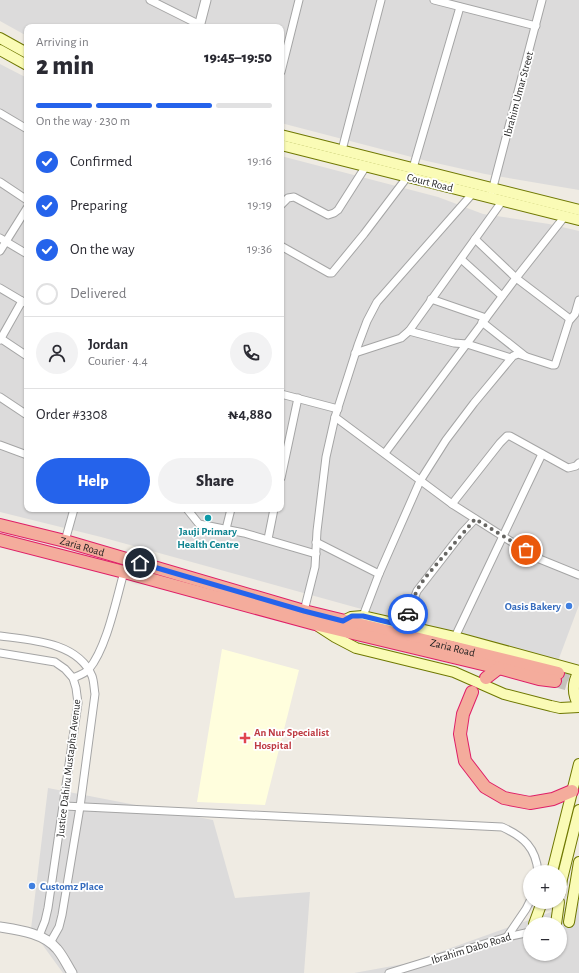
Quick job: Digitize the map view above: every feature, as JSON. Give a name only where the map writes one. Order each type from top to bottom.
[{"type":"highway","name":"Zaria Road","points":[[0,525],[65,541],[304,611],[557,677],[538,678],[315,624],[0,540]]},
{"type":"highway","points":[[486,678],[499,668]]},
{"type":"highway","points":[[472,692],[463,714],[460,734],[464,761],[485,787],[504,798],[530,803],[553,799],[572,791]]},
{"type":"main road","points":[[0,38],[24,51]]},
{"type":"main road","points":[[0,50],[24,63]]},
{"type":"main road","name":"Court Road","points":[[284,136],[342,150],[473,193],[492,193],[503,200],[579,220]]},
{"type":"main road","name":"Court Road","points":[[284,146],[366,166],[411,172],[492,193],[579,210]]},
{"type":"main road","points":[[315,624],[356,648],[454,672],[504,694],[560,708],[579,706],[574,693],[573,685],[579,671],[455,637],[363,616],[352,616],[343,621]]},
{"type":"main road","points":[[554,865],[579,764]]},
{"type":"main road","points":[[565,865],[579,810]]},
{"type":"main road","points":[[569,922],[579,862]]},
{"type":"street","points":[[150,0],[195,24]]},
{"type":"street","points":[[200,24],[206,0]]},
{"type":"street","points":[[284,60],[299,0]]},
{"type":"street","points":[[342,150],[381,0]]},
{"type":"street","points":[[434,0],[536,26]]},
{"type":"street","name":"Ibrahim Umar Street","points":[[492,193],[542,0]]},
{"type":"street","points":[[284,248],[332,273],[411,172],[460,7]]},
{"type":"street","points":[[0,113],[24,127]]},
{"type":"street","points":[[284,202],[288,198],[294,197],[328,215],[334,213],[338,210],[366,166]]},
{"type":"street","points":[[0,182],[24,198]]},
{"type":"street","points":[[304,611],[315,567],[316,542],[326,457],[338,409],[355,353],[367,321],[377,302],[473,193]]},
{"type":"street","points":[[355,353],[401,338],[409,331],[503,200]]},
{"type":"street","points":[[0,251],[3,240],[24,212]]},
{"type":"street","points":[[385,453],[502,296],[565,216]]},
{"type":"street","points":[[475,239],[516,278],[570,319]]},
{"type":"street","points":[[3,240],[24,252]]},
{"type":"street","points":[[461,259],[502,296]]},
{"type":"street","points":[[0,288],[24,301]]},
{"type":"street","points":[[431,299],[484,320],[526,357]]},
{"type":"street","points":[[363,616],[379,574],[420,481],[446,440],[479,397],[516,354],[552,365],[555,364],[570,319],[575,314],[579,300]]},
{"type":"street","points":[[24,303],[0,339],[24,354]]},
{"type":"street","points":[[409,331],[454,343],[467,344],[511,358]]},
{"type":"street","points":[[284,395],[338,409]]},
{"type":"street","points":[[0,397],[24,413]]},
{"type":"street","points":[[284,464],[298,398]]},
{"type":"street","points":[[336,417],[420,481],[475,519],[537,558],[579,575]]},
{"type":"street","points":[[452,504],[507,436],[510,436],[568,468],[576,466],[579,463]]},
{"type":"street","points":[[0,445],[24,454]]},
{"type":"street","points":[[455,637],[542,454]]},
{"type":"street","points":[[65,541],[73,512]]},
{"type":"street","points":[[189,512],[199,524],[268,539],[316,554]]},
{"type":"street","points":[[194,518],[195,512]]},
{"type":"street","points":[[226,529],[230,512]]},
{"type":"street","points":[[268,539],[273,512]]},
{"type":"street","points":[[404,626],[417,590],[462,533],[475,519]]},
{"type":"street","points":[[316,542],[379,574]]},
{"type":"street","points":[[0,653],[55,662],[65,669],[73,678],[89,670],[100,650],[108,630],[124,572]]},
{"type":"street","points":[[0,636],[37,641],[61,648],[77,656],[89,670],[92,677],[95,694],[80,807],[62,914],[59,927],[50,943]]},
{"type":"street","name":"Justice Dahiru Mustapha Avenue","points":[[39,936],[48,908],[78,703],[73,678]]},
{"type":"street","points":[[64,806],[502,828],[513,832],[525,841],[534,852],[537,865]]},
{"type":"street","points":[[508,937],[526,909]]},
{"type":"street","points":[[0,927],[39,936],[50,943],[57,949],[72,973]]},
{"type":"street","name":"Ibrahim Dabo Road","points":[[389,973],[523,934]]},
{"type":"shaded area","points":[[0,0],[579,0],[579,190],[485,174],[427,161],[284,124],[284,24],[24,24],[24,34],[0,21]]},
{"type":"shaded area","points":[[0,64],[24,76],[24,512],[284,512],[284,157],[438,197],[483,214],[549,224],[579,231],[579,605],[558,661],[412,623],[101,537],[0,512]]},
{"type":"shaded area","name":"An Nur Specialist Hospital","points":[[222,649],[299,670],[265,805],[197,802]]},
{"type":"shaded area","points":[[48,788],[213,820],[235,898],[310,892],[304,973],[63,973],[31,929]]},
{"type":"shaded area","points":[[579,902],[579,973],[354,973],[409,963],[523,922],[523,961],[567,961],[567,917],[537,917],[559,909],[567,909],[567,906]]},
{"type":"tunnel","points":[[558,673],[579,678]]},
{"type":"tunnel","points":[[555,681],[579,688]]},
{"type":"way so far","points":[[408,614],[417,590],[425,578],[475,519],[526,550]]},
{"type":"place","name":"Jauji Primary Health Centre","points":[[208,518]]},
{"type":"place","name":"Oasis Bakery","points":[[569,606]]},
{"type":"place","name":"An Nur Specialist Hospital","points":[[245,738]]},
{"type":"place","name":"Customz Place","points":[[32,886]]},
{"type":"route","points":[[140,563],[343,621],[352,616],[363,616],[404,626],[408,614]]}]
